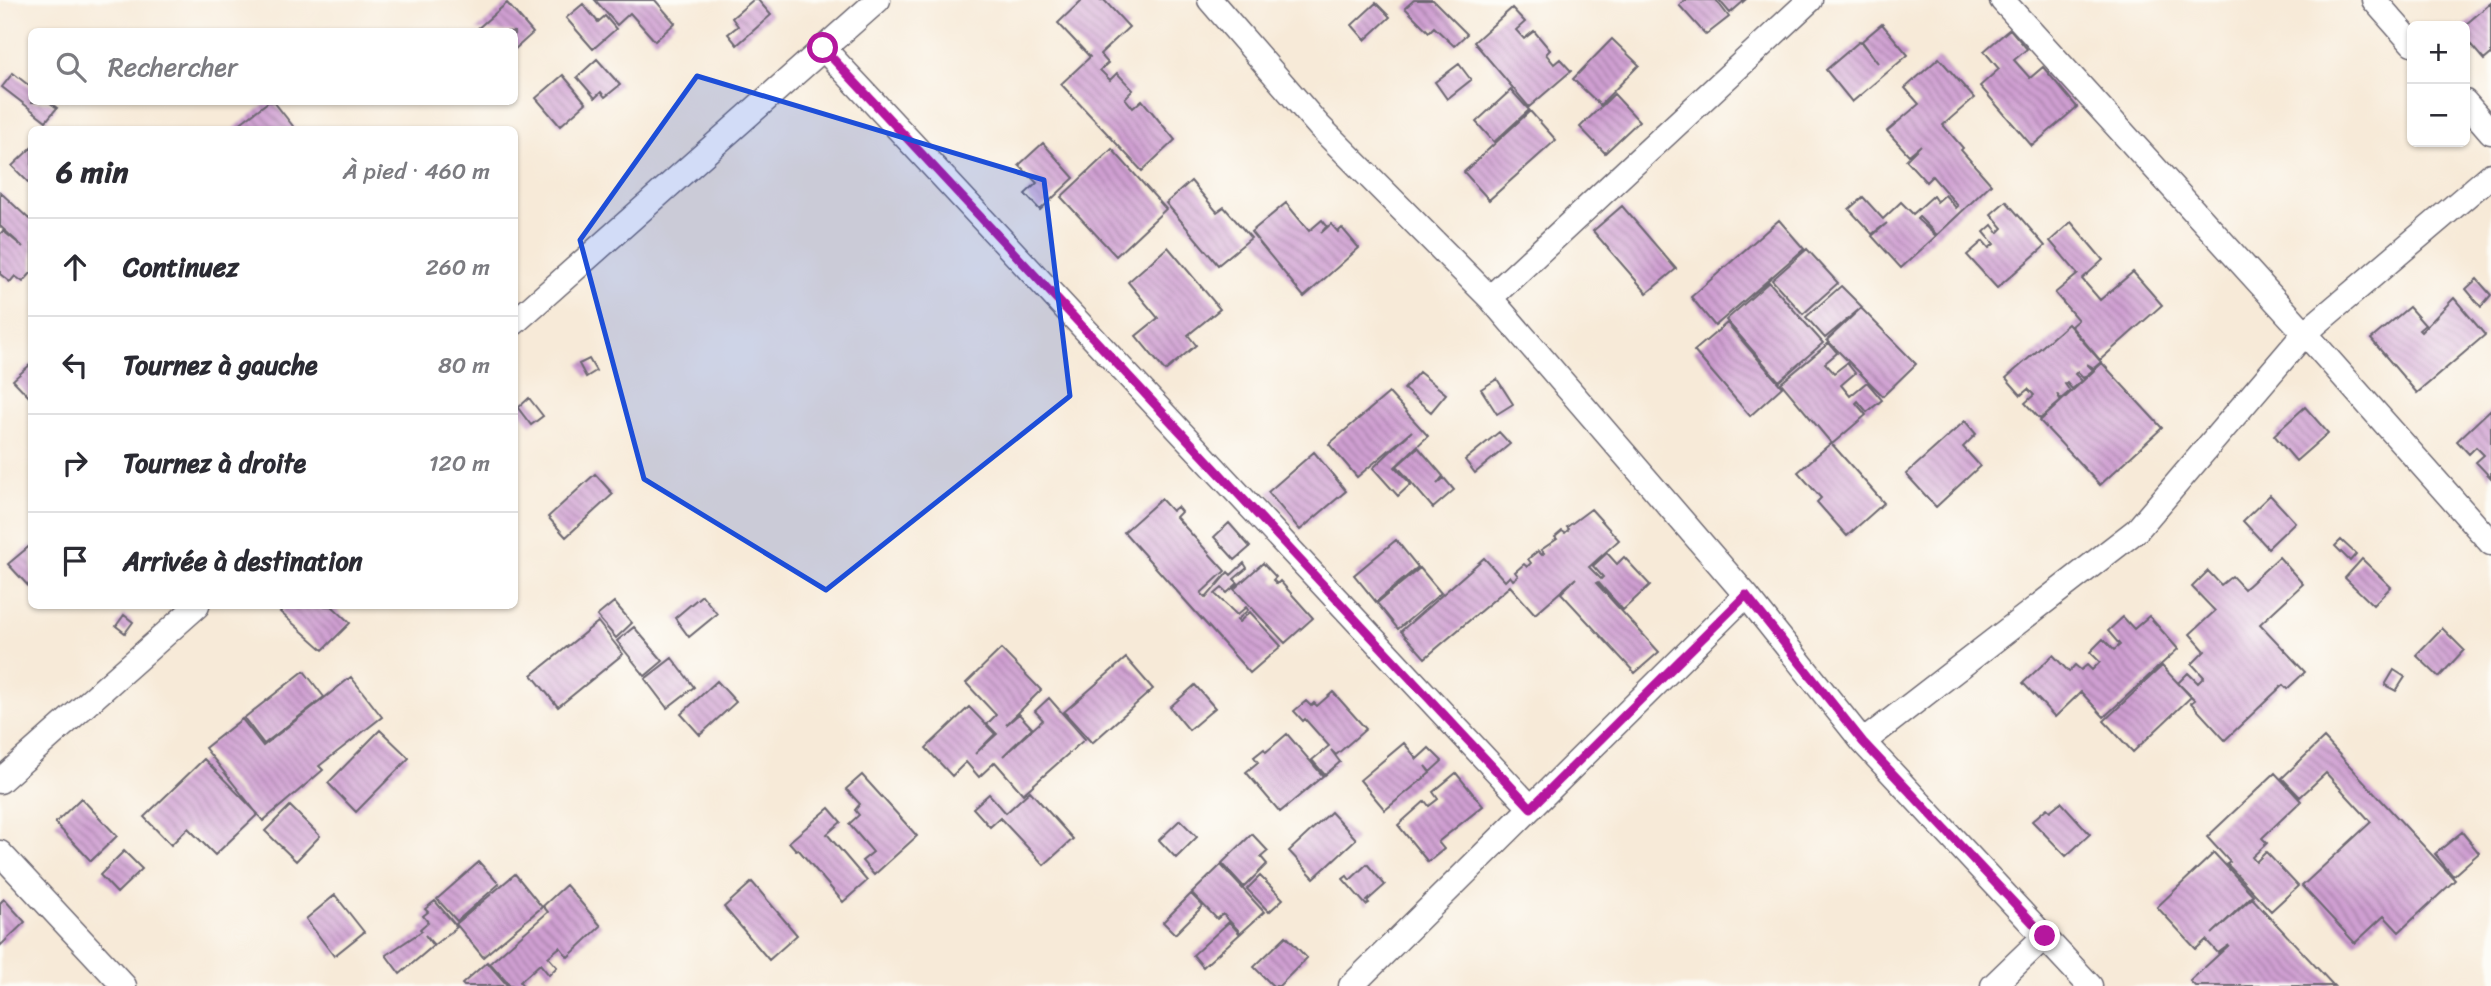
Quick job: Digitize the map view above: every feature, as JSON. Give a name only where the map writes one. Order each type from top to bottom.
[{"type":"street","points":[[518,319],[878,0]]},
{"type":"street","points":[[1210,0],[1319,126],[1490,298],[1746,595],[1863,742],[2090,986]]},
{"type":"street","points":[[1490,298],[1810,0]]},
{"type":"street","points":[[2002,0],[2305,333],[2491,543]]},
{"type":"street","points":[[2374,0],[2407,37]]},
{"type":"street","points":[[823,48],[1531,808]]},
{"type":"street","points":[[2470,108],[2491,132]]},
{"type":"street","points":[[1863,742],[2137,530],[2305,333],[2491,175]]},
{"type":"street","points":[[1351,986],[1746,595]]},
{"type":"street","points":[[0,781],[194,609]]},
{"type":"street","points":[[0,853],[124,986]]},
{"type":"street","points":[[1993,986],[2045,936]]},
{"type":"highlighted area","points":[[697,76],[1044,180],[1070,396],[826,590],[644,479],[580,240]]},
{"type":"building","points":[[595,0],[655,0],[675,23],[655,41],[630,13],[617,25]]},
{"type":"building","points":[[753,0],[758,0],[771,15],[737,45],[728,34],[738,26],[732,18]]},
{"type":"building","points":[[1082,0],[1104,0],[1129,27],[1100,54],[1108,63],[1100,70],[1110,80],[1117,73],[1133,90],[1125,98],[1133,108],[1142,100],[1175,140],[1142,171],[1061,84],[1090,57],[1058,23]]},
{"type":"building","points":[[1414,0],[1433,0],[1467,34],[1454,46],[1434,27],[1429,32],[1405,8]]},
{"type":"building","points":[[1685,0],[1716,0],[1729,17],[1706,35],[1679,5]]},
{"type":"building","points":[[1719,0],[1745,0],[1730,13]]},
{"type":"building","points":[[507,3],[533,33],[518,46],[518,28],[478,28]]},
{"type":"building","points":[[1376,3],[1390,17],[1365,40],[1352,25]]},
{"type":"building","points":[[2491,3],[2491,54],[2484,60],[2470,44],[2470,21]]},
{"type":"building","points":[[583,4],[598,22],[605,16],[616,29],[593,49],[566,18]]},
{"type":"building","points":[[1512,8],[1525,22],[1516,30],[1524,39],[1534,31],[1550,50],[1546,54],[1554,64],[1560,59],[1571,71],[1529,107],[1474,42]]},
{"type":"building","points":[[1882,24],[1908,55],[1852,102],[1826,70],[1860,41],[1878,63],[1862,41]]},
{"type":"building","points":[[2010,29],[2027,49],[2014,60],[2030,78],[2043,67],[2077,107],[2032,146],[1980,86],[1999,69],[1984,51]]},
{"type":"building","points":[[1612,39],[1639,65],[1600,105],[1573,79]]},
{"type":"building","points":[[1939,58],[1974,98],[1943,125],[1991,184],[1937,235],[1919,217],[1917,219],[1936,236],[1901,268],[1872,236],[1887,223],[1872,234],[1849,209],[1863,197],[1883,219],[1901,202],[1913,214],[1933,196],[1937,202],[1945,195],[1956,208],[1958,206],[1932,176],[1926,182],[1906,160],[1921,145],[1909,155],[1887,131],[1919,104],[1905,88]]},
{"type":"building","points":[[597,59],[620,85],[605,97],[601,92],[595,98],[577,77]]},
{"type":"building","points":[[1459,64],[1471,80],[1447,99],[1435,82]]},
{"type":"building","points":[[13,73],[28,85],[28,105],[53,105],[57,108],[46,121],[2,87]]},
{"type":"building","points":[[563,75],[586,103],[560,126],[536,98]]},
{"type":"building","points":[[1511,90],[1529,110],[1494,142],[1476,122]]},
{"type":"building","points":[[1614,94],[1639,121],[1605,153],[1580,127]]},
{"type":"building","points":[[264,105],[276,105],[293,126],[237,126]]},
{"type":"building","points":[[1530,111],[1556,140],[1489,200],[1464,172]]},
{"type":"building","points":[[1043,143],[1074,178],[1040,210],[1025,194],[1037,183],[1019,165]]},
{"type":"building","points":[[1112,149],[1166,209],[1116,256],[1061,197]]},
{"type":"building","points":[[28,151],[28,182],[12,166]]},
{"type":"building","points":[[1191,181],[1217,212],[1224,207],[1251,238],[1218,265],[1166,203]]},
{"type":"building","points":[[0,192],[28,218],[28,276],[23,282],[15,276],[10,282],[0,274],[0,234],[3,231],[23,247],[0,226]]},
{"type":"building","points":[[2006,201],[2045,246],[1997,288],[1967,255],[1983,241],[1989,248],[1994,244],[1984,232],[1992,225],[1998,233],[2003,228],[1991,214]]},
{"type":"building","points":[[1286,203],[1309,231],[1322,220],[1327,226],[1321,233],[1331,224],[1338,232],[1342,228],[1359,248],[1304,297],[1251,232]]},
{"type":"building","points":[[1622,206],[1676,269],[1647,293],[1593,231]]},
{"type":"building","points":[[1779,220],[1804,249],[1715,326],[1691,297]]},
{"type":"building","points":[[2071,222],[2103,260],[2082,279],[2100,300],[2133,272],[2162,305],[2100,360],[2071,326],[2078,320],[2055,293],[2078,274],[2050,241]]},
{"type":"building","points":[[1168,247],[1220,309],[1188,335],[1196,345],[1165,371],[1136,336],[1158,318],[1128,282]]},
{"type":"building","points":[[1807,249],[1838,283],[1803,314],[1772,280]]},
{"type":"building","points":[[2477,279],[2491,295],[2481,307],[2466,289]]},
{"type":"building","points":[[1769,282],[1823,343],[1779,381],[1726,320]]},
{"type":"building","points":[[1841,286],[1862,307],[1825,338],[1806,317]]},
{"type":"building","points":[[2454,298],[2485,335],[2417,393],[2371,339],[2409,307],[2425,325],[2419,330],[2421,332]]},
{"type":"building","points":[[1861,308],[1916,364],[1883,396],[1827,340]]},
{"type":"building","points":[[1727,323],[1782,387],[1750,416],[1694,351]]},
{"type":"building","points":[[2068,324],[2101,362],[2094,368],[2087,364],[2093,370],[2083,378],[2077,372],[2075,374],[2082,381],[2072,389],[2065,384],[2070,391],[2061,399],[2057,394],[2061,401],[2040,419],[2025,403],[2034,395],[2028,389],[2021,395],[2006,378]]},
{"type":"building","points":[[1829,343],[1837,353],[1825,363],[1834,373],[1847,363],[1855,373],[1841,385],[1850,396],[1867,382],[1882,400],[1867,412],[1858,401],[1856,403],[1866,415],[1832,444],[1781,383]]},
{"type":"building","points":[[589,359],[596,371],[586,377],[579,364]]},
{"type":"building","points":[[2102,363],[2162,428],[2100,485],[2040,421]]},
{"type":"building","points":[[28,367],[28,396],[13,380]]},
{"type":"building","points":[[1419,372],[1446,394],[1431,412],[1404,389]]},
{"type":"building","points":[[1497,379],[1513,404],[1497,414],[1481,389]]},
{"type":"building","points":[[1389,393],[1428,436],[1395,467],[1411,484],[1398,496],[1373,468],[1412,431],[1357,477],[1329,444]]},
{"type":"building","points":[[529,398],[543,416],[531,425],[518,408]]},
{"type":"building","points":[[2305,407],[2328,433],[2296,461],[2274,435]]},
{"type":"building","points":[[2491,409],[2491,478],[2476,462],[2484,455],[2476,447],[2469,454],[2457,441]]},
{"type":"building","points":[[1965,421],[1976,434],[1963,447],[1980,466],[1936,507],[1906,474]]},
{"type":"building","points":[[1499,432],[1510,444],[1475,473],[1465,460]]},
{"type":"building","points":[[1831,443],[1884,503],[1847,536],[1817,502],[1821,498],[1798,472]]},
{"type":"building","points":[[1418,447],[1443,476],[1437,484],[1444,478],[1454,490],[1433,508],[1397,466]]},
{"type":"building","points":[[1314,452],[1346,491],[1300,530],[1268,492]]},
{"type":"building","points":[[595,474],[613,494],[566,537],[548,517]]},
{"type":"building","points":[[2270,495],[2295,522],[2268,548],[2243,521]]},
{"type":"building","points":[[1161,499],[1172,511],[1177,507],[1181,512],[1176,517],[1225,571],[1201,593],[1206,598],[1228,572],[1231,575],[1244,563],[1247,568],[1234,579],[1238,583],[1227,593],[1222,588],[1215,594],[1237,615],[1246,607],[1248,610],[1237,620],[1239,622],[1250,612],[1281,646],[1250,673],[1124,532]]},
{"type":"building","points":[[1591,509],[1619,540],[1589,567],[1601,579],[1603,577],[1593,566],[1607,553],[1617,564],[1624,557],[1650,585],[1623,610],[1598,582],[1596,583],[1659,652],[1635,673],[1561,593],[1576,578],[1535,614],[1510,586],[1425,658],[1401,631],[1484,558],[1505,581],[1510,576],[1513,580],[1518,576],[1515,572],[1524,564],[1527,567],[1531,563],[1528,559],[1538,551],[1542,555],[1544,553],[1541,550]]},
{"type":"building","points":[[1229,523],[1250,547],[1235,560],[1214,537]]},
{"type":"building","points":[[1396,540],[1418,567],[1376,602],[1354,575]]},
{"type":"building","points":[[2341,540],[2356,554],[2350,561],[2335,546]]},
{"type":"building","points":[[28,547],[28,586],[8,564]]},
{"type":"building","points":[[2279,557],[2303,584],[2260,624],[2305,672],[2287,689],[2283,685],[2225,740],[2191,703],[2195,700],[2178,683],[2188,673],[2198,683],[2204,677],[2192,664],[2205,651],[2190,634],[2215,611],[2192,587],[2208,571],[2221,585],[2232,576],[2244,589]]},
{"type":"building","points":[[2362,559],[2391,587],[2373,605],[2345,578]]},
{"type":"building","points":[[1263,563],[1276,577],[1273,580],[1277,584],[1280,581],[1313,618],[1285,643],[1234,589]]},
{"type":"building","points":[[1420,568],[1441,593],[1398,629],[1377,603]]},
{"type":"building","points":[[702,595],[717,614],[689,637],[675,618]]},
{"type":"building","points":[[614,602],[632,623],[616,638],[597,616]]},
{"type":"building","points":[[283,609],[335,609],[350,623],[323,650],[280,612]]},
{"type":"building","points":[[124,615],[133,622],[125,633],[116,626]]},
{"type":"building","points":[[2149,616],[2178,649],[2104,717],[2081,692],[2055,717],[2023,683],[2053,655],[2069,672],[2075,665],[2081,670],[2087,665],[2092,670],[2100,662],[2090,652],[2103,639],[2114,650],[2120,645],[2108,631],[2123,617],[2134,629]]},
{"type":"building","points":[[598,622],[623,654],[558,707],[532,675]]},
{"type":"building","points":[[634,627],[663,661],[645,676],[617,641]]},
{"type":"building","points":[[2442,628],[2464,650],[2439,677],[2416,655]]},
{"type":"building","points":[[1001,649],[1041,690],[1006,725],[1019,714],[1032,728],[1003,756],[1043,720],[1035,711],[1049,698],[1085,739],[1023,794],[995,762],[979,777],[966,762],[952,776],[926,748],[969,707],[995,734],[975,754],[997,734],[987,724],[996,715],[966,683]]},
{"type":"building","points":[[672,658],[694,687],[667,708],[645,679]]},
{"type":"building","points":[[1126,658],[1153,689],[1092,743],[1064,712]]},
{"type":"building","points":[[2162,666],[2191,697],[2133,752],[2104,721]]},
{"type":"building","points":[[2394,670],[2405,677],[2396,691],[2385,685]]},
{"type":"building","points":[[304,671],[324,697],[264,744],[244,718]]},
{"type":"building","points":[[351,677],[382,717],[319,766],[323,770],[263,821],[205,748],[242,719],[263,746]]},
{"type":"building","points":[[717,681],[736,702],[700,735],[681,714]]},
{"type":"building","points":[[1195,685],[1215,708],[1189,730],[1170,707]]},
{"type":"building","points":[[1333,692],[1366,729],[1336,755],[1331,750],[1340,762],[1325,775],[1312,760],[1329,746],[1305,719],[1303,721],[1294,711],[1306,701],[1311,706],[1314,703],[1317,706]]},
{"type":"building","points":[[380,730],[409,758],[356,812],[328,783]]},
{"type":"building","points":[[1287,734],[1323,776],[1280,812],[1246,772],[1258,762],[1254,757],[1264,749],[1266,752]]},
{"type":"building","points":[[2324,738],[2455,880],[2399,932],[2384,916],[2355,943],[2302,886],[2371,822],[2326,773],[2300,797],[2282,778]]},
{"type":"building","points":[[1404,743],[1417,759],[1429,748],[1442,761],[1430,772],[1425,766],[1430,773],[1385,810],[1360,780]]},
{"type":"building","points":[[204,759],[258,814],[215,855],[188,828],[171,845],[144,817]]},
{"type":"building","points":[[1456,773],[1483,806],[1438,842],[1444,849],[1428,862],[1398,825],[1425,801],[1429,806],[1438,799],[1433,792]]},
{"type":"building","points":[[2275,773],[2301,801],[2262,838],[2267,843],[2252,857],[2256,862],[2266,852],[2298,886],[2271,911],[2227,864],[2230,862],[2207,837]]},
{"type":"building","points":[[862,775],[917,836],[874,875],[862,861],[873,852],[849,824],[859,815],[855,810],[860,804],[846,789]]},
{"type":"building","points":[[1030,791],[1073,839],[1044,865],[1000,818],[990,827],[973,808],[989,794],[1006,813]]},
{"type":"building","points":[[81,798],[117,836],[91,861],[55,823]]},
{"type":"building","points":[[2061,802],[2090,834],[2066,856],[2032,821],[2047,808],[2050,811]]},
{"type":"building","points":[[290,806],[320,836],[296,861],[265,831]]},
{"type":"building","points":[[829,808],[841,822],[827,834],[867,881],[843,902],[789,842]]},
{"type":"building","points":[[1331,812],[1356,839],[1314,878],[1289,851]]},
{"type":"building","points":[[1180,820],[1197,837],[1176,858],[1159,840]]},
{"type":"building","points":[[2462,832],[2479,853],[2453,876],[2435,854]]},
{"type":"building","points":[[1252,834],[1268,851],[1261,857],[1267,864],[1244,887],[1222,863]]},
{"type":"building","points":[[124,851],[142,869],[117,893],[100,875]]},
{"type":"building","points":[[2214,853],[2253,895],[2212,934],[2252,898],[2334,986],[2195,986],[2190,981],[2229,945],[2218,953],[2206,940],[2196,949],[2157,907]]},
{"type":"building","points":[[479,862],[499,884],[457,921],[437,899]]},
{"type":"building","points":[[1367,864],[1385,885],[1366,905],[1343,879],[1347,876],[1350,880]]},
{"type":"building","points":[[1221,865],[1264,912],[1241,933],[1223,914],[1217,919],[1192,893]]},
{"type":"building","points":[[515,874],[542,907],[483,957],[456,924]]},
{"type":"building","points":[[1260,876],[1283,899],[1269,912],[1247,889]]},
{"type":"building","points":[[752,882],[797,935],[769,960],[724,907]]},
{"type":"building","points":[[566,885],[601,926],[568,957],[560,947],[548,957],[557,967],[549,975],[540,964],[520,982],[523,986],[510,986],[490,963],[548,912],[543,906]]},
{"type":"building","points":[[1191,894],[1203,906],[1175,934],[1163,922]]},
{"type":"building","points":[[335,895],[364,932],[334,956],[306,919]]},
{"type":"building","points":[[4,899],[25,922],[0,946],[0,903]]},
{"type":"building","points":[[435,901],[457,927],[434,945],[425,935],[433,946],[400,974],[386,955],[422,931],[420,929],[428,922],[423,916],[428,912],[425,909]]},
{"type":"building","points":[[1229,922],[1240,934],[1203,967],[1193,955]]},
{"type":"building","points":[[1286,936],[1307,958],[1279,986],[1273,986],[1254,967]]},
{"type":"building","points":[[487,962],[508,986],[462,984]]},
{"type":"route","points":[[823,48],[1531,808],[1746,595],[1863,742],[2045,936]]}]
